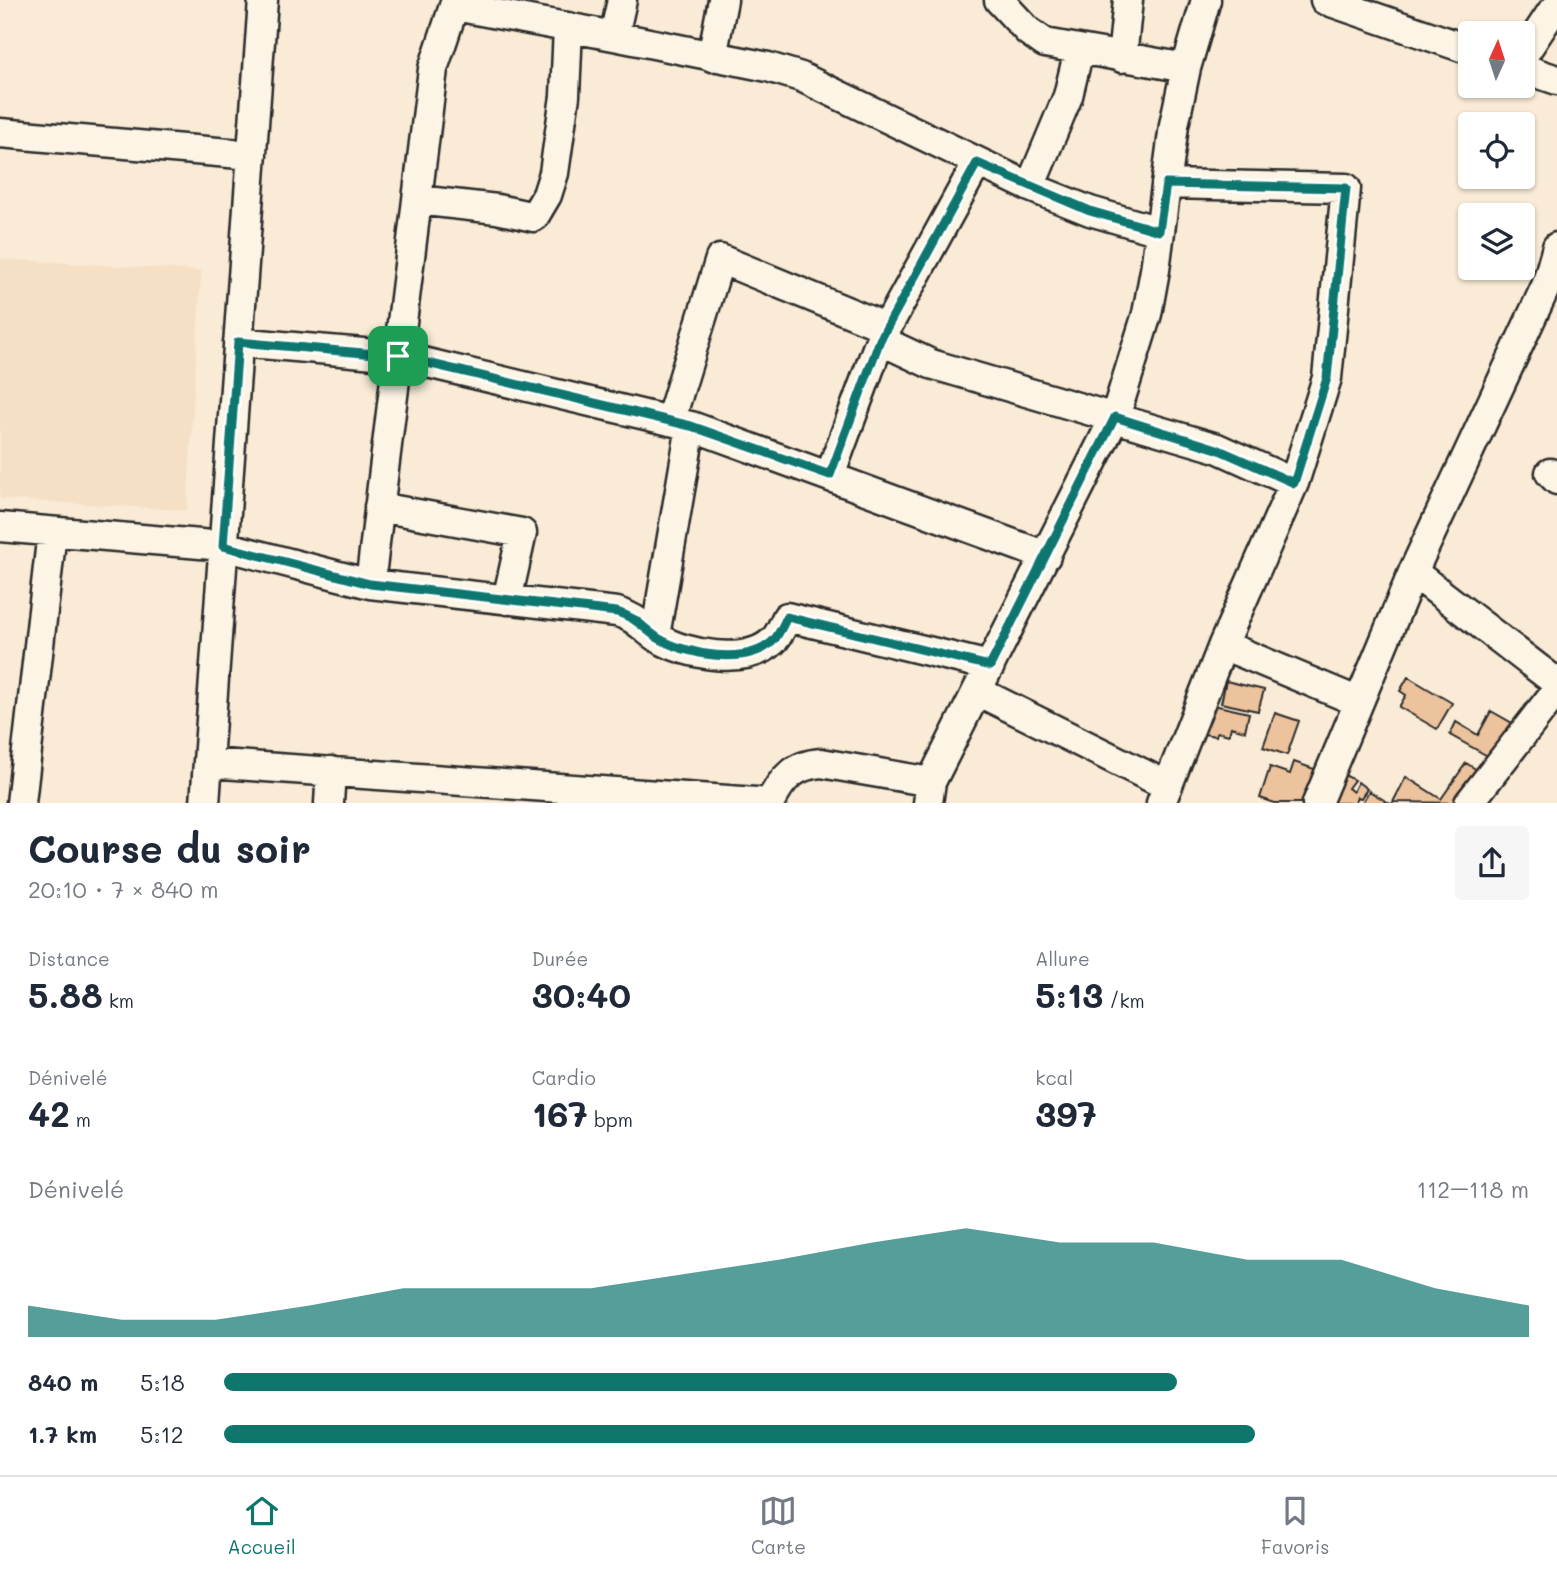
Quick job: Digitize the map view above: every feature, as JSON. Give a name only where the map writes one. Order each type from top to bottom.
[{"type":"street","points":[[205,803],[263,0]]},
{"type":"street","points":[[614,36],[622,0]]},
{"type":"street","points":[[712,57],[723,0]]},
{"type":"street","points":[[999,0],[1028,31],[1045,43],[1186,68]]},
{"type":"street","points":[[1122,58],[1128,0]]},
{"type":"street","points":[[208,763],[331,771],[613,797],[770,803],[779,785],[793,772],[806,764],[821,763],[930,793],[977,691],[1115,417],[1147,314],[1174,125],[1186,68],[1206,0]]},
{"type":"street","points":[[1325,0],[1388,10],[1458,44]]},
{"type":"street","points":[[370,584],[433,69],[456,3],[768,67],[801,77],[1030,187],[1090,211],[1159,231]]},
{"type":"street","points":[[1535,37],[1557,7]]},
{"type":"street","points":[[417,200],[534,216],[547,195],[554,173],[565,96],[568,27]]},
{"type":"street","points":[[1030,187],[1068,96],[1079,50]]},
{"type":"street","points":[[1535,72],[1557,80]]},
{"type":"street","points":[[0,133],[252,155]]},
{"type":"street","points":[[830,475],[883,334],[977,163]]},
{"type":"street","points":[[977,691],[1164,794],[1223,645],[1294,483],[1327,378],[1346,188],[1166,184]]},
{"type":"street","points":[[1317,803],[1413,572],[1546,286],[1557,247]]},
{"type":"street","points":[[656,636],[681,423],[720,259],[883,334],[932,364],[1217,449],[1294,483]]},
{"type":"street","points":[[238,342],[398,356],[681,423],[830,475],[1045,556]]},
{"type":"street","points":[[379,507],[522,533],[507,600]]},
{"type":"street","points":[[0,527],[223,546],[370,584],[617,612],[641,622],[656,636],[675,647],[709,655],[758,652],[775,640],[787,617],[990,666]]},
{"type":"street","points":[[20,803],[52,532]]},
{"type":"street","points":[[1413,572],[1557,683]]},
{"type":"street","points":[[1223,645],[1359,702]]},
{"type":"street","points":[[1469,803],[1557,690]]},
{"type":"street","points":[[330,803],[331,771]]},
{"type":"shaded area","points":[[0,259],[201,271],[187,510],[0,499]]},
{"type":"building","points":[[1408,677],[1452,703],[1437,729],[1399,707],[1406,695],[1400,691]]},
{"type":"building","points":[[1226,681],[1264,690],[1258,711],[1221,703]]},
{"type":"building","points":[[1209,704],[1249,713],[1245,731],[1231,727],[1229,735],[1217,732],[1216,736],[1203,734]]},
{"type":"building","points":[[1491,711],[1512,723],[1493,759],[1450,735],[1456,722],[1478,735]]},
{"type":"building","points":[[1275,713],[1299,721],[1287,755],[1263,747]]},
{"type":"building","points":[[1294,762],[1323,772],[1312,803],[1275,803],[1260,798],[1270,767],[1290,774]]},
{"type":"building","points":[[1466,763],[1482,773],[1462,803],[1393,802],[1406,777],[1441,799]]},
{"type":"building","points":[[1341,773],[1354,780],[1348,788],[1353,792],[1358,782],[1367,789],[1361,798],[1357,797],[1355,803],[1329,803]]},
{"type":"building","points":[[1369,791],[1389,803],[1362,803]]},
{"type":"route","points":[[977,163],[1090,211],[1159,231],[1166,184],[1346,188],[1327,378],[1294,483],[1217,449],[1115,417],[990,666],[787,617],[775,640],[758,652],[709,655],[675,647],[656,636],[641,622],[617,612],[370,584],[223,546],[238,342],[398,356],[691,426],[830,475],[880,340],[977,163]]}]
